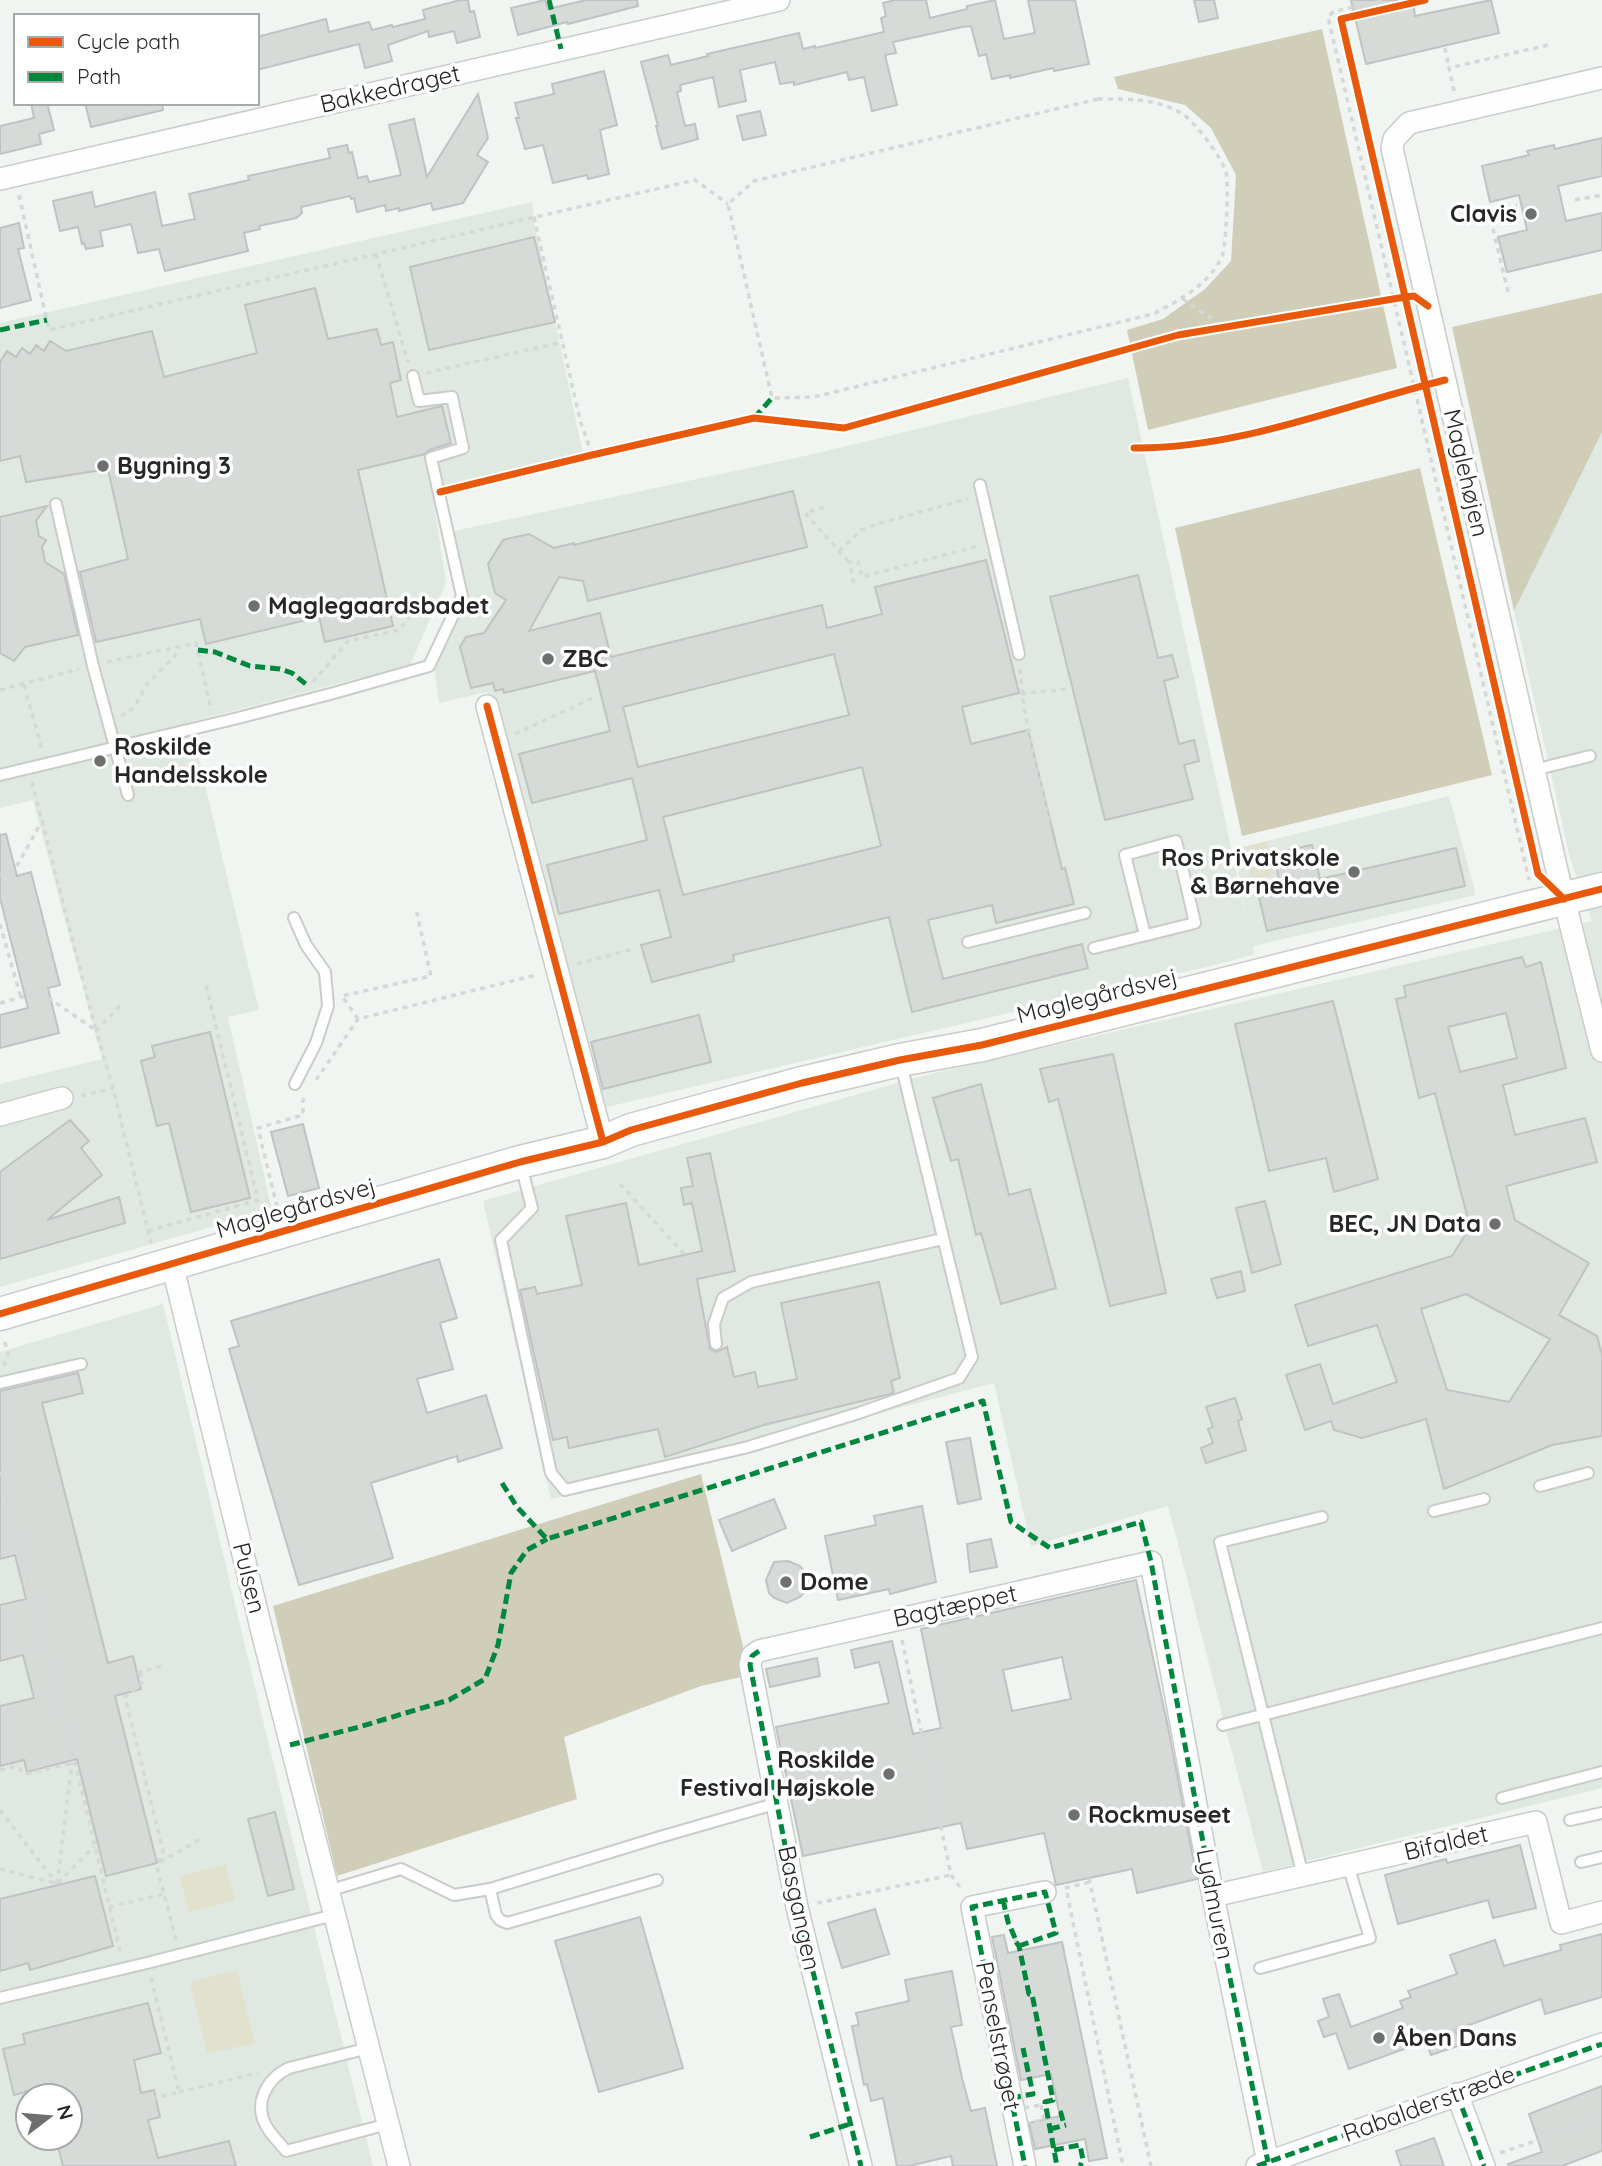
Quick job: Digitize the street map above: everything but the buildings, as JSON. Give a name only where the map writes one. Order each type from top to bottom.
[{"type":"street","name":"Bakkedraget","points":[[7,178],[779,0]]},
{"type":"street","name":"Maglehøjen","points":[[1602,78],[1409,122],[1394,139],[1392,148],[1534,770],[1549,903],[1602,1051]]},
{"type":"street","points":[[487,706],[603,1142]]},
{"type":"street","name":"Maglegårdsvej","points":[[0,1314],[520,1162],[603,1142],[631,1130],[803,1083],[900,1060],[982,1045],[1602,889]]},
{"type":"street","points":[[0,1115],[65,1098]]},
{"type":"street","name":"Pulsen","points":[[165,1266],[399,2166]]},
{"type":"street","name":"Bagtæppet","points":[[759,1651],[1151,1562]]},
{"type":"street","name":"Lydmuren","points":[[1151,1562],[1214,1901],[1272,2163]]},
{"type":"street","name":"Basgangen","points":[[759,1651],[752,1656],[750,1665],[797,1907],[861,2166]]},
{"type":"street","name":"Bifaldet","points":[[1214,1901],[1303,1876],[1536,1822],[1561,1923],[1602,1912]]},
{"type":"street","points":[[972,1907],[1056,1890]]},
{"type":"street","name":"Penselstrøget","points":[[972,1907],[1025,2166]]},
{"type":"street","name":"Rabalderstræde","points":[[1272,2163],[1457,2094],[1602,2044]]},
{"type":"street","points":[[1457,2094],[1483,2163]]},
{"type":"lane","points":[[0,775],[214,724],[429,666],[462,596],[431,458],[463,448],[453,397],[419,401],[413,376]]},
{"type":"lane","points":[[982,490],[1019,654]]},
{"type":"lane","points":[[56,504],[93,666],[128,795]]},
{"type":"lane","points":[[1534,770],[1590,756]]},
{"type":"lane","points":[[1094,948],[1195,923],[1176,841],[1125,855],[1145,935]]},
{"type":"lane","points":[[968,942],[1085,913]]},
{"type":"lane","points":[[294,918],[306,946],[325,972],[328,1006],[316,1043],[295,1084]]},
{"type":"lane","points":[[520,1162],[532,1208],[501,1240],[551,1473],[565,1490],[748,1447],[859,1413],[959,1378],[972,1357],[900,1060]]},
{"type":"lane","points":[[716,1344],[714,1324],[723,1298],[751,1282],[943,1239]]},
{"type":"lane","points":[[3,1382],[80,1364]]},
{"type":"lane","points":[[1540,1486],[1588,1473]]},
{"type":"lane","points":[[1434,1511],[1484,1499]]},
{"type":"lane","points":[[1303,1876],[1220,1542],[1322,1517]]},
{"type":"lane","points":[[1223,1725],[1602,1628]]},
{"type":"lane","points":[[1502,1798],[1602,1772]]},
{"type":"lane","points":[[328,1891],[401,1869],[454,1895],[490,1889],[778,1804]]},
{"type":"lane","points":[[1570,1820],[1602,1813]]},
{"type":"lane","points":[[1581,1862],[1602,1857]]},
{"type":"lane","points":[[1260,1968],[1370,1938],[1348,1866]]},
{"type":"lane","points":[[490,1889],[496,1915],[499,1920],[507,1923],[657,1880]]},
{"type":"lane","points":[[0,1998],[334,1915]]},
{"type":"lane","points":[[369,2048],[289,2068],[277,2074],[263,2094],[263,2118],[268,2130],[286,2151],[388,2124]]},
{"type":"path","points":[[1382,0],[1333,12],[1328,17],[1393,299],[1549,903]]},
{"type":"path","points":[[1449,68],[1548,45]]},
{"type":"path","points":[[1445,48],[1459,110]]},
{"type":"path","points":[[7,178],[49,330],[695,180],[729,204],[772,398],[814,397],[1153,314],[1183,298],[1206,280],[1223,255],[1226,172],[1208,140],[1182,113],[1146,100],[1098,99],[754,181],[729,204]]},
{"type":"path","points":[[1575,200],[1602,195]]},
{"type":"path","points":[[1461,218],[1517,205]]},
{"type":"path","points":[[1489,212],[1508,292]]},
{"type":"path","points":[[534,217],[580,420],[592,455]]},
{"type":"path","points":[[376,254],[413,376],[563,342]]},
{"type":"path","points":[[1393,299],[1414,296],[1428,306]]},
{"type":"path","points":[[1183,298],[1220,327]]},
{"type":"path","points":[[1209,330],[1233,325]]},
{"type":"path","points":[[1402,391],[1445,380]]},
{"type":"path","points":[[579,458],[605,452]]},
{"type":"path","points":[[839,551],[861,530],[982,490]]},
{"type":"path","points":[[824,508],[805,513],[849,562],[854,583]]},
{"type":"path","points":[[849,562],[858,561],[862,577],[994,542]]},
{"type":"path","points":[[307,685],[311,684],[348,641],[399,630],[408,618],[408,602]]},
{"type":"path","points":[[0,690],[196,643],[214,724]]},
{"type":"path","points":[[108,720],[120,717],[134,708],[147,684],[174,657],[179,647]]},
{"type":"path","points":[[1019,654],[1021,694],[1050,821]]},
{"type":"path","points":[[24,685],[46,764]]},
{"type":"path","points":[[1021,694],[1072,687]]},
{"type":"path","points":[[496,742],[593,698]]},
{"type":"path","points":[[29,769],[148,1231],[165,1266]]},
{"type":"path","points":[[0,874],[14,871],[42,821]]},
{"type":"path","points":[[358,1018],[342,996],[431,976],[416,909]]},
{"type":"path","points":[[0,924],[21,998]]},
{"type":"path","points":[[316,1080],[358,1018],[633,949]]},
{"type":"path","points":[[148,1231],[258,1200],[206,985]]},
{"type":"path","points":[[0,1003],[38,993],[96,1031]]},
{"type":"path","points":[[96,1031],[120,1006]]},
{"type":"path","points":[[65,1098],[113,1088]]},
{"type":"path","points":[[283,1233],[258,1128],[303,1115],[303,1101],[309,1091]]},
{"type":"path","points":[[620,1184],[687,1257],[696,1262]]},
{"type":"path","points":[[0,1339],[3,1338],[8,1353],[3,1382]]},
{"type":"path","points":[[0,1471],[59,1693],[73,1763],[124,1968]]},
{"type":"path","points":[[897,1618],[951,1875],[972,1907]]},
{"type":"path","points":[[162,1666],[139,1672],[143,1682],[125,1698],[163,1851],[157,1867],[180,1955]]},
{"type":"path","points":[[0,1770],[17,1766],[25,1774],[73,1763]]},
{"type":"path","points":[[57,1884],[73,1763]]},
{"type":"path","points":[[0,1810],[57,1884]]},
{"type":"path","points":[[159,1862],[196,1842],[202,1835]]},
{"type":"path","points":[[57,1884],[95,1845]]},
{"type":"path","points":[[0,1869],[57,1884]]},
{"type":"path","points":[[797,1907],[951,1875]]},
{"type":"path","points":[[1123,2166],[1056,1890],[1089,1880],[1151,2166]]},
{"type":"path","points":[[109,1907],[164,1894]]},
{"type":"path","points":[[147,1963],[178,2092]]},
{"type":"path","points":[[155,2098],[262,2073],[271,2080]]},
{"type":"path","points":[[1030,2107],[1045,2102]]},
{"type":"path","points":[[1063,2113],[1075,2110],[1074,2108]]},
{"type":"path","points":[[1483,2163],[1601,2119],[1602,2127]]},
{"type":"path","points":[[1066,2125],[1082,2124]]},
{"type":"shaded area","points":[[1322,29],[1397,368],[1148,430],[1127,330],[1163,319],[1205,289],[1231,261],[1236,175],[1211,128],[1185,105],[1118,89],[1114,77]]},
{"type":"shaded area","name":"Roskilde Handelsskole","points":[[532,202],[583,454],[432,490],[446,583],[410,665],[190,722],[259,1010],[228,1017],[272,1210],[0,1287],[0,1084],[102,1059],[33,800],[0,808],[0,323]]},
{"type":"shaded area","points":[[1602,293],[1602,432],[1514,611],[1452,327]]},
{"type":"shaded area","name":"ZBC","points":[[1128,378],[1248,924],[1234,849],[1449,796],[1476,895],[1253,946],[1254,954],[1227,962],[598,1109],[487,692],[439,703],[434,666],[468,595],[454,531],[814,454]]},
{"type":"shaded area","points":[[1602,432],[1602,1788],[1263,1872],[1168,1506],[1031,1546],[994,1383],[551,1499],[483,1201],[918,1077],[1592,921],[1570,858],[1514,611]]},
{"type":"shaded area","points":[[1420,468],[1492,775],[1242,836],[1175,528]]},
{"type":"shaded area","points":[[163,1304],[373,2166],[0,2166],[0,1352]]},
{"type":"shaded area","points":[[701,1474],[750,1675],[701,1686],[564,1737],[577,1799],[337,1876],[273,1606]]},
{"type":"green space","points":[[1267,841],[1274,875],[1252,883],[1245,847]]},
{"type":"green space","points":[[225,1864],[235,1900],[189,1912],[179,1876]]},
{"type":"green space","points":[[237,1970],[255,2043],[207,2054],[190,1982]]},
{"type":"marked path","points":[[549,0],[561,49]]},
{"type":"marked path","points":[[0,330],[47,320]]},
{"type":"marked path","points":[[754,418],[772,398]]},
{"type":"marked path","points":[[198,650],[215,652],[250,666],[280,669],[292,673],[307,685]]},
{"type":"marked path","points":[[502,1483],[517,1507],[547,1539],[983,1401],[1011,1522],[1050,1548],[1141,1522],[1151,1562],[1213,1896],[1268,2162]]},
{"type":"marked path","points":[[290,1745],[449,1700],[485,1679],[498,1645],[511,1573],[527,1550],[547,1539]]},
{"type":"marked path","points":[[759,1651],[752,1656],[750,1665],[797,1907],[861,2166]]},
{"type":"marked path","points":[[1019,1946],[1056,1933],[1045,1892],[972,1907],[1025,2166]]},
{"type":"marked path","points":[[1003,1900],[1015,1938]]},
{"type":"marked path","points":[[1016,1942],[1029,1994],[1032,1994],[1053,2100],[1045,2102],[1057,2166]]},
{"type":"marked path","points":[[1257,2166],[1602,2044]]},
{"type":"marked path","points":[[1011,2098],[1033,2094],[1023,2048]]},
{"type":"marked path","points":[[1457,2094],[1484,2166]]},
{"type":"marked path","points":[[1063,2113],[1064,2125]]},
{"type":"marked path","points":[[810,2137],[850,2124]]},
{"type":"marked path","points":[[1050,2129],[1066,2125]]},
{"type":"marked path","points":[[1054,2150],[1080,2145],[1083,2160],[1080,2166]]},
{"type":"cycle path","points":[[1425,0],[1341,19],[1538,874],[1564,899]]},
{"type":"cycle path","points":[[440,492],[754,418],[844,428],[1178,335],[1405,297],[1414,296],[1428,306]]},
{"type":"cycle path","points":[[1134,448],[1173,446],[1252,434],[1445,380]]},
{"type":"cycle path","points":[[487,706],[603,1142]]},
{"type":"cycle path","points":[[0,1314],[520,1162],[603,1142],[631,1130],[802,1083],[900,1060],[982,1045],[1602,889]]},
{"type":"place","name":"Clavis","points":[[1531,214]]},
{"type":"place","name":"Bygning 3","points":[[103,466]]},
{"type":"place","name":"Maglegaardsbadet","points":[[254,606]]},
{"type":"place","name":"ZBC","points":[[548,659]]},
{"type":"place","name":"Roskilde Handelsskole","points":[[100,761]]},
{"type":"place","name":"Ros Privatskole & Børnehave","points":[[1354,872]]},
{"type":"place","name":"BEC, JN Data","points":[[1495,1224]]},
{"type":"place","name":"Dome","points":[[786,1582]]},
{"type":"place","name":"Roskilde Festival Højskole","points":[[889,1774]]},
{"type":"place","name":"Rockmuseet","points":[[1074,1815]]},
{"type":"place","name":"Åben Dans","points":[[1379,2038]]}]
